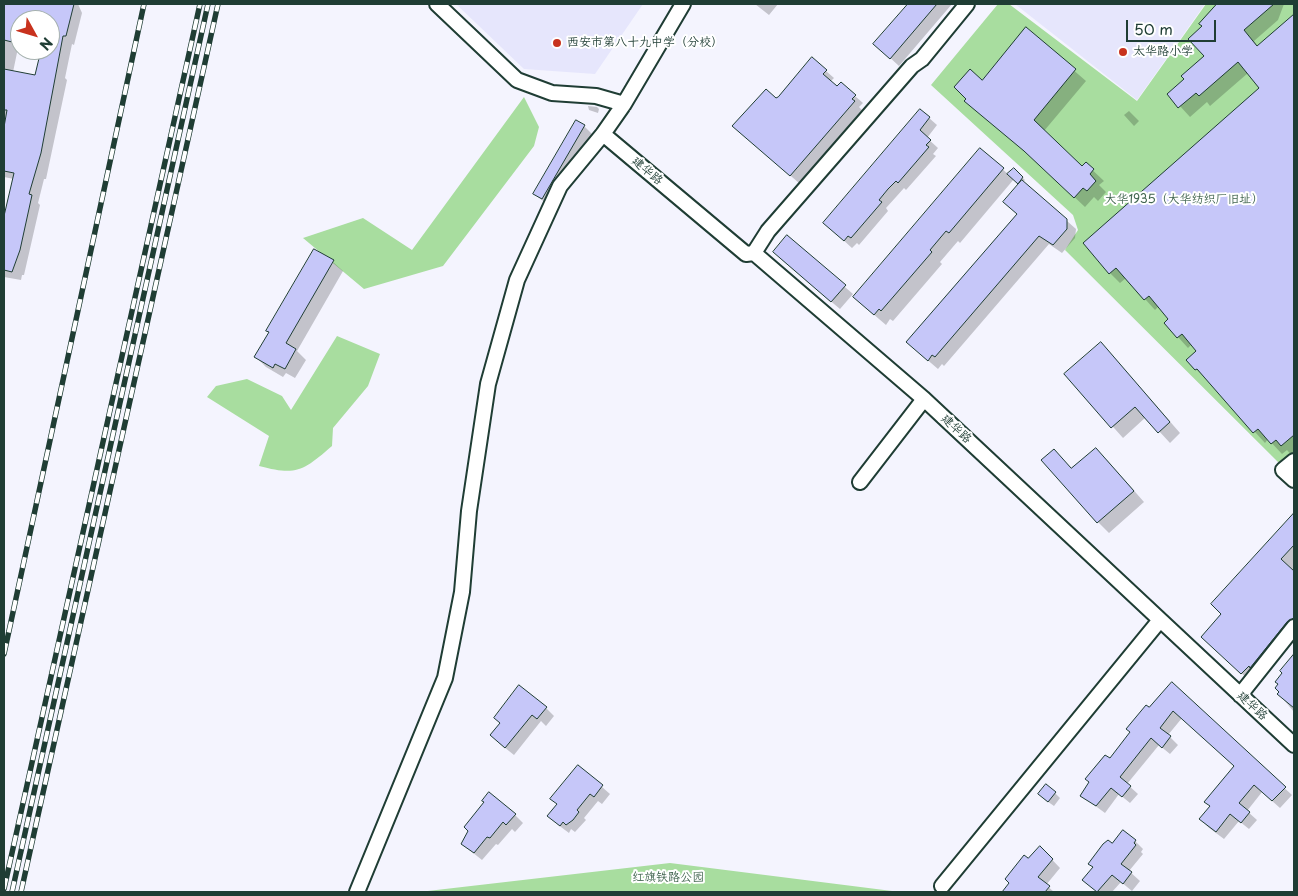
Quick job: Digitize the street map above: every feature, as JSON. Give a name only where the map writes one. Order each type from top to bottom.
[{"type":"street","points":[[438,4],[517,80],[552,94],[596,96],[624,104]]},
{"type":"street","points":[[357,892],[445,678],[462,592],[468,511],[488,384],[517,280],[560,186],[603,134],[624,104],[682,4]]},
{"type":"street","points":[[754,253],[768,230],[912,66],[922,59],[966,4]]},
{"type":"street","name":"建华路","points":[[603,134],[746,254],[754,253],[924,398],[1294,745]]},
{"type":"street","points":[[860,482],[924,398]]},
{"type":"street","points":[[1294,461],[1283,470],[1294,480]]},
{"type":"street","points":[[942,886],[1160,620]]},
{"type":"street","points":[[1240,695],[1294,627]]},
{"type":"shaded area","name":"西安市第八十九中学（分校）","points":[[456,4],[643,4],[595,74],[524,69]]},
{"type":"shaded area","name":"太华路小学","points":[[1015,4],[1205,4],[1137,100]]},
{"type":"green space","name":"大华1935（大华纺织厂旧址）","points":[[998,4],[1009,4],[1137,101],[1206,4],[1294,4],[1294,458],[1279,463],[1065,250],[1078,230],[1073,215],[931,85]]},
{"type":"green space","points":[[524,97],[539,127],[534,146],[443,266],[364,289],[303,238],[363,218],[412,250]]},
{"type":"green space","points":[[337,336],[380,354],[368,386],[333,428],[332,446],[314,461],[299,469],[282,471],[259,466],[269,436],[207,397],[216,386],[247,379],[282,396],[291,410]]},
{"type":"green space","name":"红旗铁路公园","points":[[670,863],[900,892],[419,892]]},
{"type":"building","points":[[4,4],[74,4],[66,36],[63,36],[60,52],[60,10],[10,10],[10,42],[4,40]]},
{"type":"building","points":[[908,4],[937,4],[890,59],[873,44]]},
{"type":"building","points":[[1217,4],[1274,4],[1244,30],[1257,46],[1294,14],[1294,435],[1281,446],[1276,440],[1271,444],[1258,429],[1253,433],[1197,369],[1195,370],[1186,360],[1196,351],[1182,334],[1177,338],[1164,323],[1168,319],[1149,296],[1144,300],[1116,268],[1109,274],[1083,243],[1259,88],[1238,62],[1199,96],[1196,93],[1178,108],[1167,94],[1184,79],[1181,76],[1204,56],[1188,39],[1202,26],[1199,24]]},
{"type":"building","points":[[1026,27],[1076,69],[1034,120],[1082,166],[1086,162],[1094,169],[1090,174],[1096,181],[1087,191],[1083,188],[1074,198],[1024,151],[964,101],[966,99],[954,87],[970,69],[982,80]]},
{"type":"building","points":[[812,57],[827,70],[823,74],[837,86],[841,82],[856,95],[852,99],[855,101],[790,176],[732,126],[766,89],[776,98],[778,97]]},
{"type":"building","points":[[39,60],[58,60],[41,153],[29,194],[32,195],[20,250],[12,272],[4,270],[4,216],[14,173],[4,171],[4,127],[7,110],[4,110],[4,69],[35,75]]},
{"type":"building","points":[[920,109],[930,117],[920,130],[931,140],[926,145],[929,147],[898,183],[896,181],[888,189],[879,200],[882,202],[851,238],[848,236],[844,241],[823,223]]},
{"type":"building","points":[[576,120],[585,125],[542,199],[533,194]]},
{"type":"building","points":[[980,148],[1004,168],[949,233],[946,231],[930,250],[932,252],[881,311],[879,309],[874,315],[853,297]]},
{"type":"building","points":[[1014,168],[1023,177],[1018,184],[1007,174]]},
{"type":"building","points":[[1022,180],[1067,219],[1067,229],[1053,245],[1039,236],[935,357],[932,355],[928,361],[906,342],[1017,214],[1003,202]]},
{"type":"building","points":[[787,235],[846,285],[831,302],[773,252]]},
{"type":"building","points":[[314,249],[334,260],[286,343],[296,349],[285,369],[275,364],[273,368],[254,357],[269,332],[266,331]]},
{"type":"building","points":[[1101,342],[1170,422],[1158,433],[1135,407],[1111,428],[1064,374]]},
{"type":"building","points":[[1096,448],[1134,491],[1097,523],[1041,460],[1054,449],[1071,468]]},
{"type":"building","points":[[1294,513],[1294,545],[1281,559],[1294,571],[1294,618],[1287,622],[1250,668],[1249,666],[1241,674],[1201,637],[1221,614],[1211,604]]},
{"type":"building","points":[[1294,654],[1294,708],[1277,694],[1279,692],[1275,688],[1278,684],[1275,682],[1282,673],[1280,671]]},
{"type":"building","points":[[1172,682],[1286,787],[1272,801],[1254,785],[1239,803],[1250,812],[1241,823],[1230,814],[1216,832],[1199,819],[1210,806],[1204,802],[1234,766],[1173,711],[1160,728],[1171,736],[1162,748],[1151,738],[1120,777],[1131,786],[1122,797],[1111,788],[1096,806],[1080,796],[1089,782],[1085,779],[1105,755],[1110,758],[1130,732],[1126,729],[1146,705],[1149,707]]},
{"type":"building","points":[[519,685],[547,707],[537,719],[532,715],[505,748],[490,735],[500,723],[494,718]]},
{"type":"building","points":[[578,765],[603,785],[594,797],[590,794],[577,810],[579,812],[573,820],[566,825],[563,822],[560,826],[547,816],[557,804],[550,799]]},
{"type":"building","points":[[1046,784],[1056,792],[1048,802],[1038,794]]},
{"type":"building","points":[[489,792],[516,814],[506,825],[503,822],[474,853],[461,844],[468,831],[464,827],[484,802],[482,801]]},
{"type":"building","points":[[1123,830],[1136,840],[1134,843],[1136,845],[1121,864],[1132,872],[1123,884],[1112,875],[1097,892],[1082,880],[1093,867],[1088,864],[1103,844],[1108,840],[1112,843]]},
{"type":"building","points":[[1040,846],[1053,859],[1038,877],[1050,886],[1045,892],[1002,892],[1009,883],[1005,879],[1024,855],[1028,858]]},
{"type":"railway","points":[[4,654],[144,4]]},
{"type":"railway","points":[[4,889],[200,4]]},
{"type":"railway","points":[[12,892],[208,4]]},
{"type":"railway","points":[[21,892],[218,4]]},
{"type":"place","name":"西安市第八十九中学（分校）","points":[[557,43]]},
{"type":"place","name":"太华路小学","points":[[1123,52]]}]
